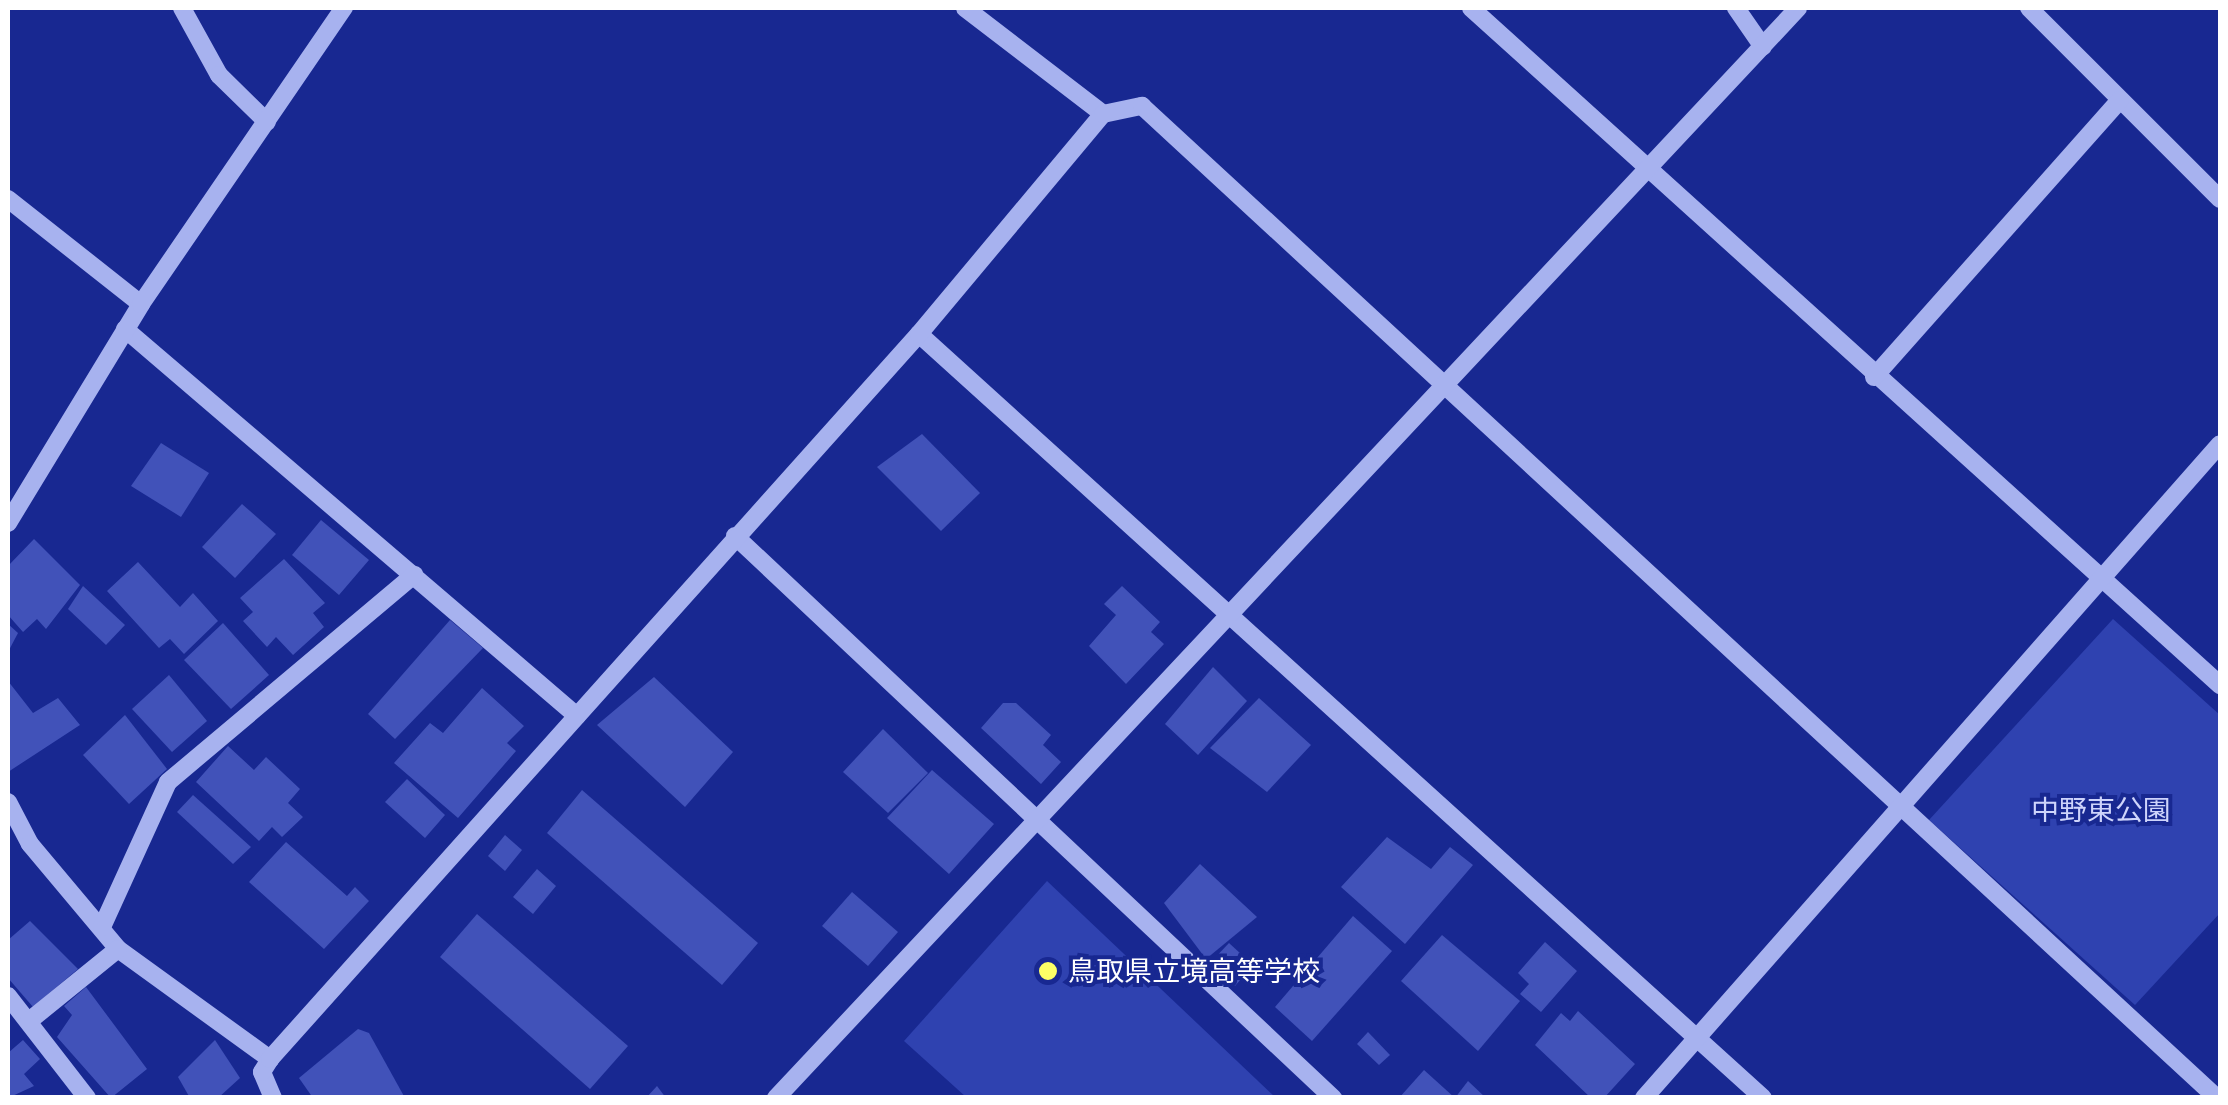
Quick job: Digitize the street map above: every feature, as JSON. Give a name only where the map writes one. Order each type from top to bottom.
[{"type":"street","points":[[182,8],[219,75],[267,122]]},
{"type":"street","points":[[8,523],[142,304],[344,8]]},
{"type":"street","points":[[965,8],[1103,114]]},
{"type":"street","points":[[1471,8],[1644,172],[2220,685]]},
{"type":"street","points":[[1736,8],[1763,46]]},
{"type":"street","points":[[776,1098],[1229,622],[1440,389],[1798,8]]},
{"type":"street","points":[[2029,8],[2220,199]]},
{"type":"street","points":[[1874,377],[2120,100]]},
{"type":"street","points":[[274,1098],[262,1072],[270,1060],[919,334],[1103,114],[1142,106],[1440,389],[2218,1098]]},
{"type":"street","points":[[8,199],[142,304]]},
{"type":"street","points":[[126,329],[577,716]]},
{"type":"street","points":[[919,334],[1229,622],[1763,1098]]},
{"type":"street","points":[[1644,1098],[1895,807],[2220,444]]},
{"type":"street","points":[[735,536],[1041,816],[1333,1098]]},
{"type":"street","points":[[102,927],[168,782],[414,575]]},
{"type":"street","points":[[8,802],[30,844],[118,948],[270,1060]]},
{"type":"street","points":[[30,1021],[118,948]]},
{"type":"street","points":[[8,996],[87,1098]]},
{"type":"green space","name":"中野東公園","points":[[2113,619],[2220,715],[2220,913],[2135,1005],[1929,820]]},
{"type":"green space","name":"鳥取県立境高等学校","points":[[1047,881],[1275,1097],[966,1097],[904,1041]]},
{"type":"building","points":[[922,434],[980,493],[941,531],[877,467]]},
{"type":"building","points":[[161,443],[209,473],[181,517],[131,486]]},
{"type":"building","points":[[242,504],[276,534],[235,578],[202,547]]},
{"type":"building","points":[[321,520],[369,560],[339,595],[292,555]]},
{"type":"building","points":[[34,539],[80,585],[46,629],[37,619],[23,632],[8,615],[8,566]]},
{"type":"building","points":[[284,559],[325,603],[313,613],[324,627],[293,655],[276,637],[267,647],[243,621],[253,612],[240,598]]},
{"type":"building","points":[[138,562],[180,607],[193,593],[218,621],[184,654],[170,639],[159,648],[107,591]]},
{"type":"building","points":[[83,586],[125,625],[106,645],[68,609]]},
{"type":"building","points":[[1122,586],[1160,622],[1151,632],[1164,644],[1126,684],[1089,646],[1116,615],[1104,604]]},
{"type":"building","points":[[450,620],[483,648],[395,739],[368,714]]},
{"type":"building","points":[[223,623],[269,675],[231,709],[184,660]]},
{"type":"building","points":[[8,624],[18,633],[8,652]]},
{"type":"building","points":[[1213,667],[1247,701],[1198,755],[1165,724]]},
{"type":"building","points":[[169,675],[207,721],[172,752],[132,709]]},
{"type":"building","points":[[654,677],[733,752],[685,807],[597,725]]},
{"type":"building","points":[[8,681],[33,713],[58,698],[80,725],[8,772]]},
{"type":"building","points":[[482,688],[524,726],[507,743],[516,751],[458,818],[394,763],[430,723],[443,733]]},
{"type":"building","points":[[1259,698],[1311,745],[1267,792],[1210,748]]},
{"type":"building","points":[[1003,703],[1016,703],[1051,735],[1043,745],[1061,762],[1041,784],[981,728]]},
{"type":"building","points":[[125,715],[167,769],[129,804],[83,755]]},
{"type":"building","points":[[883,729],[928,773],[888,813],[843,772]]},
{"type":"building","points":[[228,746],[254,770],[266,757],[300,789],[288,803],[303,817],[282,837],[272,827],[259,841],[196,782]]},
{"type":"building","points":[[932,770],[994,824],[949,874],[887,818]]},
{"type":"building","points":[[407,779],[445,815],[425,838],[385,802]]},
{"type":"building","points":[[582,790],[758,943],[722,985],[547,833]]},
{"type":"building","points":[[193,795],[251,847],[233,864],[177,812]]},
{"type":"building","points":[[505,835],[522,850],[505,871],[488,856]]},
{"type":"building","points":[[1387,837],[1431,869],[1450,847],[1473,865],[1405,944],[1341,887]]},
{"type":"building","points":[[286,842],[347,896],[355,887],[369,901],[324,949],[249,882]]},
{"type":"building","points":[[1200,864],[1257,917],[1206,959],[1164,903]]},
{"type":"building","points":[[537,869],[556,886],[533,914],[513,897]]},
{"type":"building","points":[[852,892],[898,932],[868,966],[822,926]]},
{"type":"building","points":[[477,914],[628,1046],[590,1089],[440,957]]},
{"type":"building","points":[[1353,916],[1392,951],[1312,1041],[1275,1007]]},
{"type":"building","points":[[30,921],[78,969],[33,1007],[8,978],[8,940]]},
{"type":"building","points":[[1442,935],[1520,1001],[1478,1051],[1401,981]]},
{"type":"building","points":[[1545,942],[1577,971],[1541,1012],[1520,994],[1529,984],[1518,973]]},
{"type":"building","points":[[1229,943],[1253,965],[1235,986],[1210,963]]},
{"type":"building","points":[[86,987],[147,1069],[111,1098],[57,1037],[72,1015],[64,1006]]},
{"type":"building","points":[[1578,1011],[1635,1064],[1604,1098],[1591,1098],[1535,1045],[1561,1013],[1570,1021]]},
{"type":"building","points":[[358,1029],[369,1033],[405,1098],[313,1098],[299,1078]]},
{"type":"building","points":[[1368,1032],[1390,1055],[1379,1065],[1357,1044]]},
{"type":"building","points":[[23,1040],[40,1059],[24,1074],[34,1086],[8,1098],[8,1053]]},
{"type":"building","points":[[215,1040],[240,1078],[218,1098],[190,1098],[178,1077]]},
{"type":"building","points":[[1424,1070],[1455,1098],[1399,1098]]},
{"type":"building","points":[[1468,1081],[1486,1098],[1455,1098]]},
{"type":"building","points":[[657,1086],[666,1098],[646,1098]]},
{"type":"place","name":"鳥取県立境高等学校","points":[[1048,971]]}]
